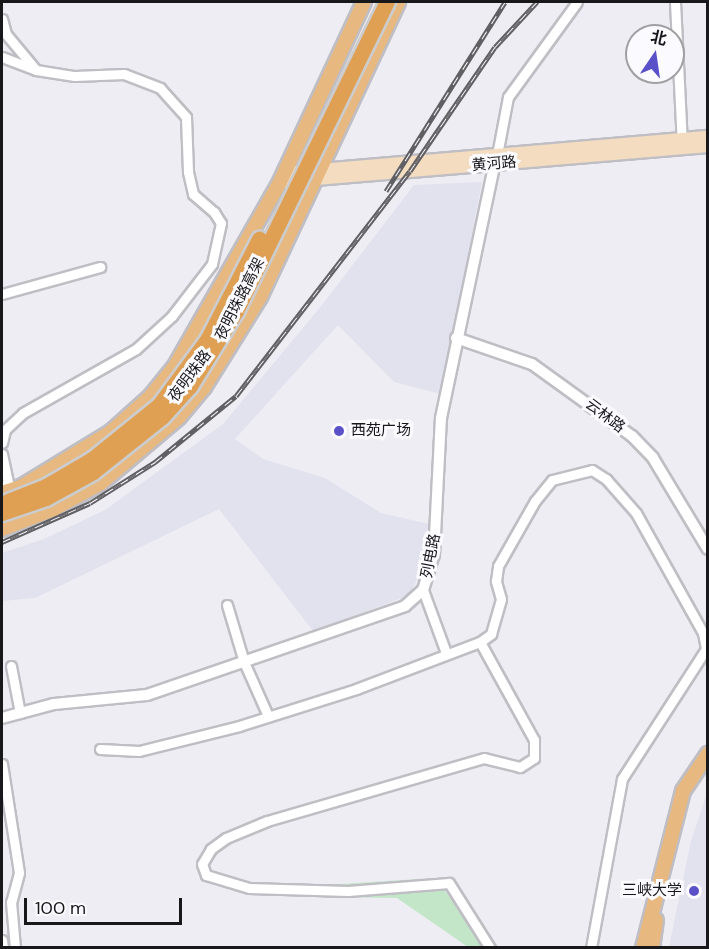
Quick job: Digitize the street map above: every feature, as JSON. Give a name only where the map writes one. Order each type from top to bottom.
[{"type":"highway","name":"夜明珠路高架","points":[[2,502],[46,486],[92,459],[159,405],[181,378],[223,310],[375,2]]},
{"type":"highway","name":"夜明珠路高架","points":[[2,513],[46,498],[93,472],[162,417],[190,386],[236,310],[387,2]]},
{"type":"main road","name":"夜明珠路","points":[[2,493],[21,488],[74,457],[151,396],[174,368],[208,313],[282,178],[364,2]]},
{"type":"main road","name":"夜明珠路","points":[[2,529],[54,509],[101,483],[179,417],[231,349],[398,2]]},
{"type":"main road","name":"黄河路","points":[[682,144],[708,137]]},
{"type":"main road","name":"黄河路","points":[[282,178],[682,144],[708,146]]},
{"type":"main road","points":[[643,948],[682,791],[708,754]]},
{"type":"main road","points":[[652,948],[690,793],[708,765]]},
{"type":"street","points":[[496,159],[508,97],[577,2]]},
{"type":"street","points":[[675,2],[682,144]]},
{"type":"street","points":[[2,19],[6,34],[36,70]]},
{"type":"street","points":[[2,57],[36,70],[75,75],[124,74],[160,88],[186,117],[188,180],[193,194],[214,212],[221,223],[219,241],[212,264],[172,316],[136,350],[23,413],[5,430],[2,443]]},
{"type":"street","name":"列电路","points":[[2,718],[54,704],[147,695],[405,606],[423,590],[434,555],[441,418],[456,338],[496,159]]},
{"type":"street","points":[[2,294],[100,267]]},
{"type":"street","name":"云林路","points":[[456,338],[532,364],[633,436],[653,458],[708,549]]},
{"type":"street","points":[[2,454],[9,483],[2,486]]},
{"type":"street","points":[[100,749],[140,751],[268,716],[356,688],[480,642],[491,634],[501,598],[496,581],[498,566],[535,501],[552,480],[592,470],[622,494],[636,513],[703,633],[706,649],[622,779],[591,948]]},
{"type":"street","points":[[423,590],[446,653]]},
{"type":"street","points":[[227,605],[244,662],[268,716]]},
{"type":"street","points":[[480,642],[534,740],[534,758],[520,767],[484,758],[267,821],[226,838],[211,849],[202,864],[206,875],[249,888],[348,891],[449,883],[490,948]]},
{"type":"street","points":[[11,666],[20,713]]},
{"type":"street","points":[[2,765],[19,873],[11,902],[15,948]]},
{"type":"street","points":[[2,940],[3,948]]},
{"type":"shaded area","points":[[482,182],[441,394],[394,382],[338,325],[235,439],[263,459],[325,478],[381,513],[429,524],[424,563],[410,595],[313,631],[219,509],[35,598],[2,601],[2,553],[44,539],[105,510],[223,424],[322,305],[414,185]]},
{"type":"shaded area","name":"三峡大学","points":[[707,793],[707,947],[669,947],[691,841]]},
{"type":"green space","points":[[434,878],[479,932],[486,947],[468,947],[397,898],[323,897],[325,885]]},
{"type":"railway","points":[[386,191],[505,2]]},
{"type":"railway","points":[[2,542],[90,503],[155,462],[236,396],[410,171],[495,47],[537,2]]},
{"type":"place","name":"西苑广场","points":[[339,431]]},
{"type":"place","name":"三峡大学","points":[[694,891]]}]
